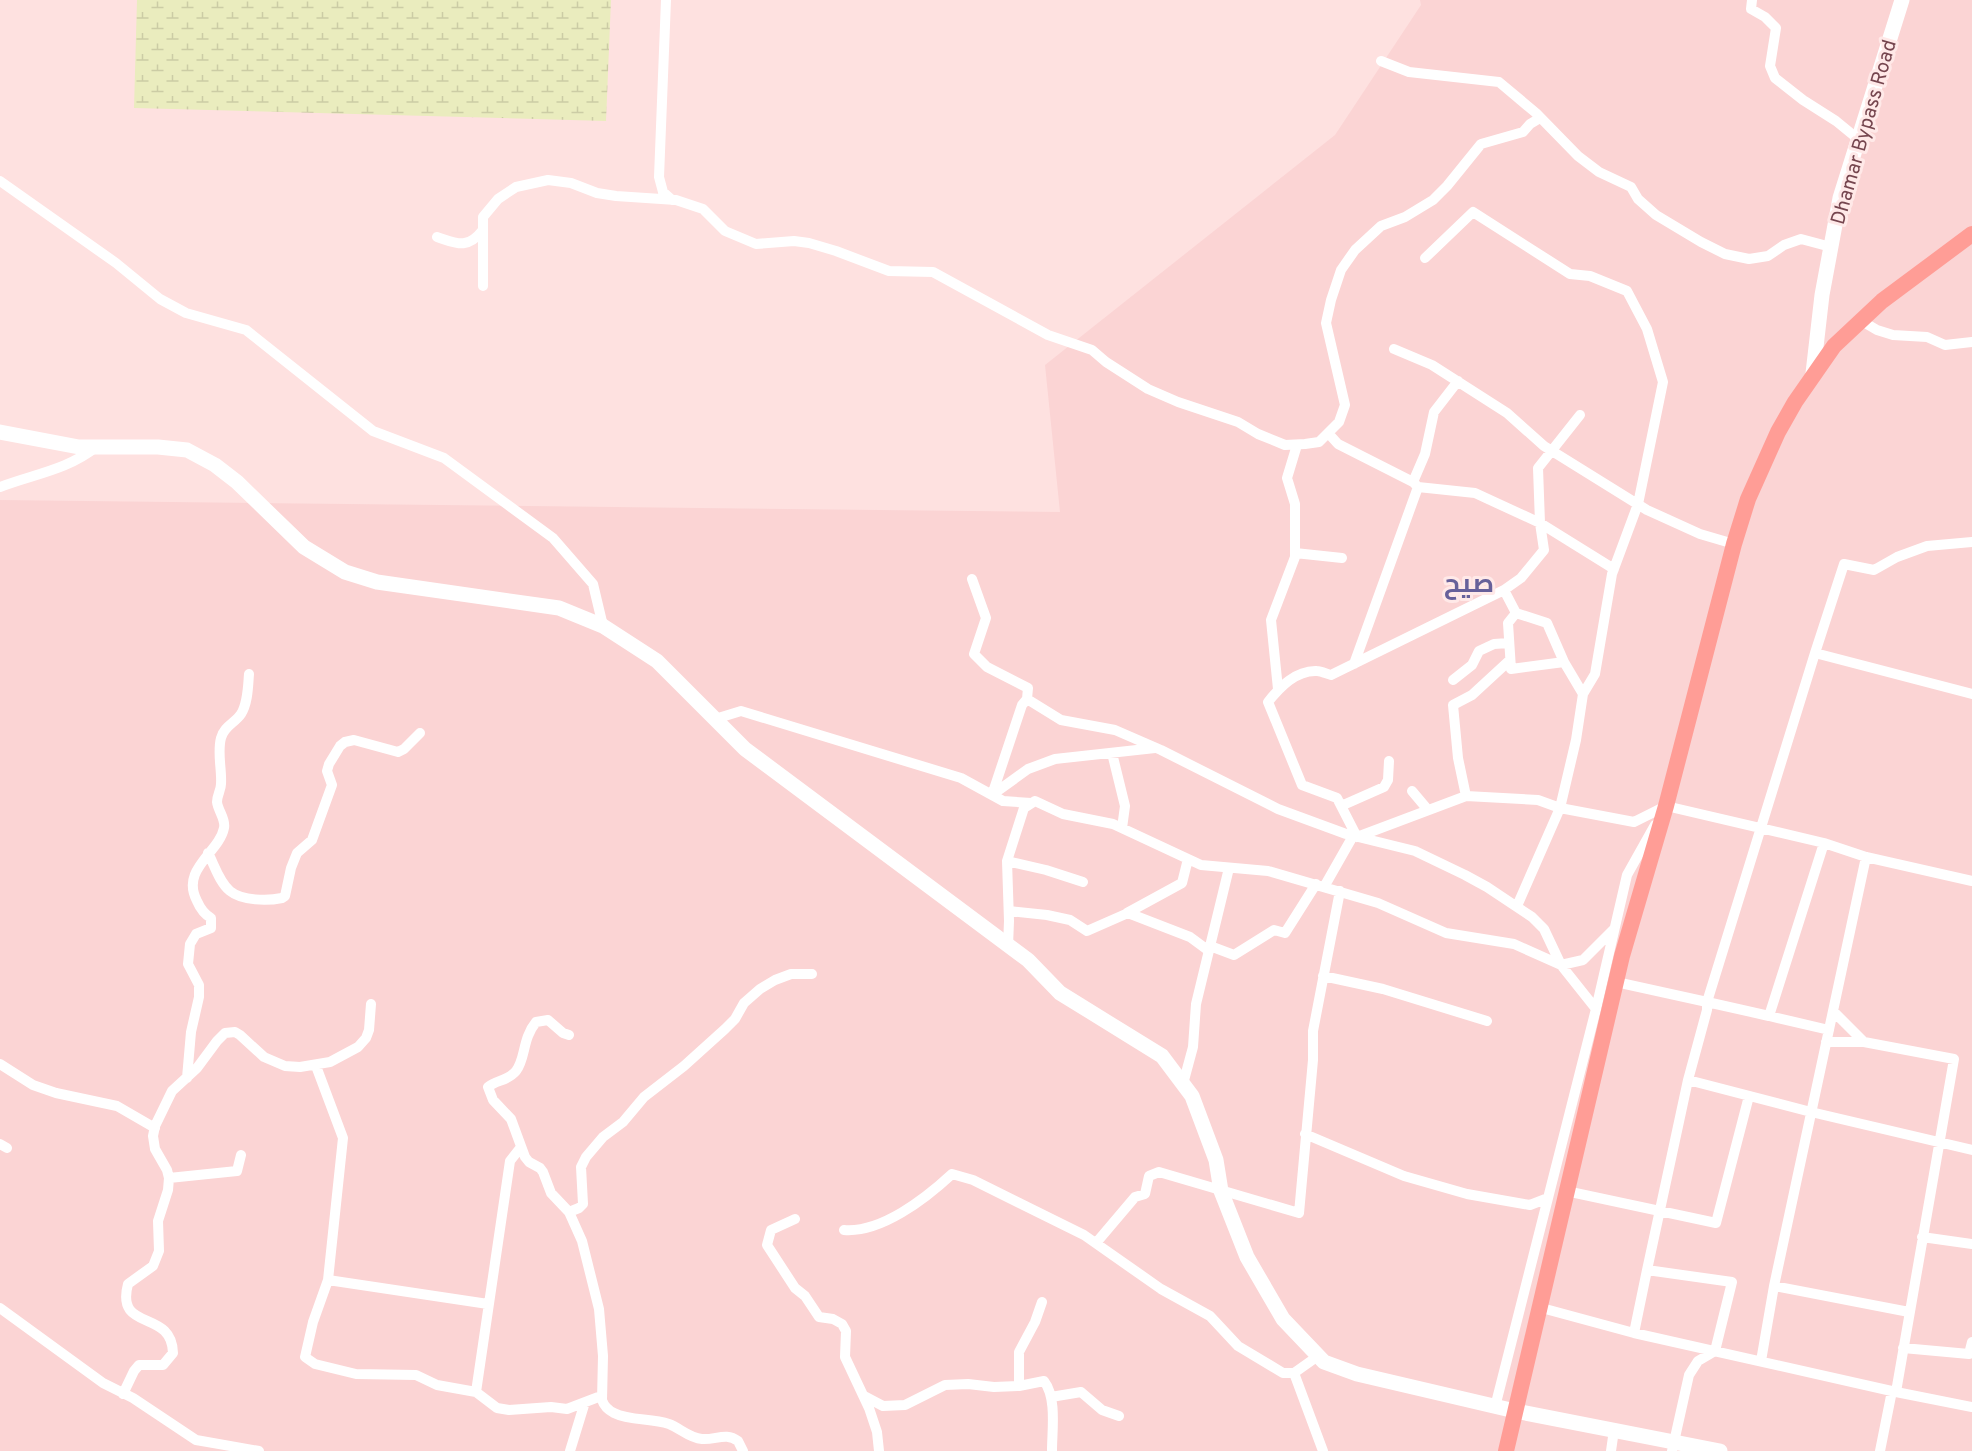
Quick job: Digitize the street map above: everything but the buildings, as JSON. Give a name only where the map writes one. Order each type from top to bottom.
[{"type":"main road","points":[[1506,1451],[1616,982],[1666,806],[1734,544],[1748,499],[1795,402],[1813,373],[1834,346],[1860,320],[1972,234]]},
{"type":"street","points":[[666,0],[659,177],[663,192],[672,200]]},
{"type":"street","points":[[1752,0],[1751,9],[1765,17],[1776,28],[1770,66],[1775,78],[1803,100],[1836,121],[1858,140]]},
{"type":"street","name":"Dhamar Bypass Road","points":[[1813,373],[1822,294],[1840,198],[1902,0]]},
{"type":"street","points":[[1381,62],[1409,72],[1499,82],[1578,156],[1599,172],[1631,187],[1638,199],[1656,214],[1725,254],[1749,259],[1768,256],[1784,244],[1801,239],[1831,247]]},
{"type":"street","points":[[483,286],[483,217],[498,199],[516,187],[548,180],[571,183],[597,193],[672,200],[703,209],[725,231],[756,244],[809,243],[889,271],[933,272],[1048,335],[1092,351],[1148,389],[1178,402],[1238,422],[1258,435],[1285,445],[1319,442],[1339,422],[1345,405],[1326,323],[1341,270],[1355,250],[1381,226],[1405,217],[1433,200],[1448,186],[1481,144],[1523,132],[1540,118]]},
{"type":"street","points":[[0,181],[116,263],[160,299],[186,313],[246,330],[373,431],[444,458],[544,531],[553,538],[593,584],[603,626]]},
{"type":"street","points":[[1425,258],[1473,212],[1569,274],[1590,276],[1627,291],[1647,329],[1663,382],[1638,504],[1614,569],[1595,674],[1583,694],[1576,740],[1560,808],[1517,906]]},
{"type":"street","points":[[437,237],[465,245],[475,240],[482,231]]},
{"type":"street","points":[[1860,320],[1877,330],[1893,335],[1927,337],[1945,345],[1972,342]]},
{"type":"street","points":[[1394,349],[1432,365],[1507,412],[1544,446],[1638,504],[1700,534],[1734,544]]},
{"type":"street","points":[[1354,664],[1416,484],[1434,412],[1458,381]]},
{"type":"street","points":[[1355,836],[1337,798],[1302,785],[1268,702],[1278,689],[1296,675],[1317,671],[1331,675],[1504,590],[1521,578],[1544,550],[1540,523],[1538,468],[1580,415]]},
{"type":"street","points":[[0,432],[79,447],[158,447],[187,450],[215,465],[237,482],[304,547],[345,572],[376,582],[559,608],[603,626],[657,661],[745,749],[1028,960],[1060,993],[1162,1056],[1192,1096],[1216,1160],[1221,1191],[1247,1257],[1283,1319],[1324,1362],[1357,1374],[1495,1407],[1614,1430],[1673,1447],[1720,1451]]},
{"type":"street","points":[[1328,433],[1338,444],[1416,484],[1474,493],[1540,523],[1614,569]]},
{"type":"street","points":[[1278,689],[1272,620],[1295,553],[1295,504],[1287,478],[1297,445]]},
{"type":"street","points":[[0,487],[22,478],[67,466],[96,447]]},
{"type":"street","points":[[1634,1333],[1707,1002],[1844,564],[1874,570],[1898,557],[1928,546],[1972,542]]},
{"type":"street","points":[[1295,553],[1342,558]]},
{"type":"street","points":[[972,579],[986,618],[974,654],[987,667],[1028,688],[1027,699],[1022,705],[992,795]]},
{"type":"street","points":[[1504,590],[1516,613],[1547,623],[1564,662],[1583,694]]},
{"type":"street","points":[[1516,613],[1508,623],[1510,669],[1564,662]]},
{"type":"street","points":[[1453,680],[1472,665],[1479,651],[1494,644],[1509,643]]},
{"type":"street","points":[[1815,653],[1972,694]]},
{"type":"street","points":[[1466,796],[1458,758],[1453,705],[1472,695],[1510,660]]},
{"type":"street","points":[[187,1078],[191,1032],[199,997],[199,985],[188,964],[190,944],[196,934],[211,928],[211,918],[201,909],[192,890],[199,865],[224,830],[224,822],[217,801],[221,786],[221,736],[243,711],[249,674]]},
{"type":"street","points":[[1027,699],[1061,720],[1115,730],[1278,809],[1355,836],[1415,851],[1487,887],[1532,917],[1544,929],[1561,965],[1596,1009]]},
{"type":"street","points":[[715,718],[741,711],[961,778],[1003,801],[1031,803],[1035,801],[1063,814],[1113,824],[1201,865],[1268,871],[1320,885],[1378,903],[1446,933],[1514,944],[1561,965],[1583,960],[1614,929]]},
{"type":"street","points":[[208,853],[230,890],[236,894],[258,899],[282,898],[285,896],[297,853],[312,840],[332,785],[327,771],[329,764],[340,746],[354,740],[398,752],[420,733]]},
{"type":"street","points":[[992,795],[1028,769],[1055,759],[1155,748]]},
{"type":"street","points":[[1112,753],[1125,806],[1122,828]]},
{"type":"street","points":[[1341,807],[1384,787],[1388,780],[1389,761]]},
{"type":"street","points":[[1412,791],[1428,810]]},
{"type":"street","points":[[1127,913],[1190,937],[1210,949],[1234,955],[1274,930],[1285,933],[1355,836],[1466,796],[1538,800],[1560,808],[1634,822],[1666,806],[1824,843],[1866,857],[1972,881]]},
{"type":"street","points":[[1008,946],[1007,861],[1024,808],[1031,803]]},
{"type":"street","points":[[1495,1407],[1596,1009],[1627,875],[1666,806]]},
{"type":"street","points":[[1769,1016],[1824,843]]},
{"type":"street","points":[[1761,1361],[1774,1286],[1866,857]]},
{"type":"street","points":[[1009,911],[1070,920],[1087,931],[1127,913],[1182,883],[1188,859]]},
{"type":"street","points":[[1007,861],[1083,882]]},
{"type":"street","points":[[1183,1083],[1193,1047],[1196,1004],[1229,868]]},
{"type":"street","points":[[1096,1244],[1135,1197],[1144,1194],[1149,1176],[1159,1172],[1299,1213],[1313,1060],[1313,1031],[1340,891]]},
{"type":"street","points":[[569,1212],[583,1204],[581,1167],[586,1157],[603,1137],[623,1122],[644,1097],[684,1066],[725,1029],[735,1019],[744,1003],[760,989],[791,974],[812,974]]},
{"type":"street","points":[[1323,976],[1383,989],[1487,1021]]},
{"type":"street","points":[[1616,982],[1769,1016],[1827,1036],[1954,1059],[1903,1348],[1880,1451]]},
{"type":"street","points":[[123,1394],[139,1365],[163,1365],[173,1353],[173,1347],[165,1331],[151,1321],[138,1318],[128,1306],[126,1298],[128,1284],[153,1266],[159,1251],[159,1214],[168,1190],[169,1178],[153,1143],[155,1128],[172,1091],[203,1061],[222,1035],[229,1032],[240,1035],[264,1058],[285,1066],[316,1066],[330,1062],[358,1047],[366,1038],[369,1030],[371,1004]]},
{"type":"street","points":[[1833,1011],[1864,1042]]},
{"type":"street","points":[[569,1035],[548,1020],[536,1022],[526,1037],[521,1061],[516,1071],[504,1081],[488,1087],[493,1100],[511,1119],[529,1162],[543,1172],[551,1193],[569,1212],[582,1241],[599,1309],[604,1405],[615,1413],[662,1422],[685,1434],[702,1439],[728,1436],[738,1441],[743,1451]]},
{"type":"street","points":[[0,1064],[33,1085],[56,1093],[117,1106],[155,1128]]},
{"type":"street","points":[[316,1066],[343,1138],[328,1280],[313,1322],[305,1357],[315,1364],[356,1374],[416,1375],[437,1385],[477,1392],[497,1408],[509,1410],[551,1407],[567,1409],[602,1396]]},
{"type":"street","points":[[1688,1080],[1972,1150]]},
{"type":"street","points":[[1566,1191],[1716,1223],[1749,1096]]},
{"type":"street","points":[[1305,1134],[1404,1176],[1467,1194],[1530,1204],[1548,1198]]},
{"type":"street","points":[[477,1392],[510,1161],[521,1147]]},
{"type":"street","points":[[169,1178],[237,1171],[241,1155]]},
{"type":"street","points":[[844,1230],[857,1231],[903,1212],[931,1193],[952,1174],[973,1180],[1096,1244],[1161,1289],[1210,1316],[1238,1346],[1274,1365],[1283,1373],[1294,1373],[1318,1356]]},
{"type":"street","points":[[795,1219],[771,1230],[767,1245],[795,1288],[805,1296],[819,1317],[833,1319],[842,1324],[847,1336],[845,1357],[847,1365],[855,1375],[877,1432],[879,1451]]},
{"type":"street","points":[[1922,1237],[1972,1244]]},
{"type":"street","points":[[1647,1269],[1732,1282],[1714,1351],[1698,1361],[1689,1375],[1673,1447]]},
{"type":"street","points":[[328,1280],[488,1305]]},
{"type":"street","points":[[1774,1286],[1909,1312]]},
{"type":"street","points":[[1018,1386],[1018,1352],[1035,1322],[1042,1302]]},
{"type":"street","points":[[1538,1307],[1634,1333],[1972,1407]]},
{"type":"street","points":[[0,1308],[103,1383],[133,1398],[196,1440],[259,1451]]},
{"type":"street","points":[[1903,1348],[1971,1355],[1972,1342]]},
{"type":"street","points":[[1294,1373],[1323,1451]]},
{"type":"street","points":[[863,1396],[883,1406],[905,1405],[945,1384],[994,1387],[1018,1386],[1044,1381],[1051,1397],[1052,1451]]},
{"type":"street","points":[[1051,1397],[1081,1392],[1102,1410],[1119,1416]]},
{"type":"street","points":[[570,1451],[585,1402]]},
{"type":"street","points":[[1611,1451],[1614,1430]]},
{"type":"shaded area","points":[[1420,0],[1972,0],[1972,1451],[0,1451],[0,500],[1060,512],[1045,365],[1335,135],[1421,5]]},
{"type":"green space","points":[[137,0],[611,0],[606,121],[134,108]]},
{"type":"district","name":"صيح","points":[[1469,583]]}]
